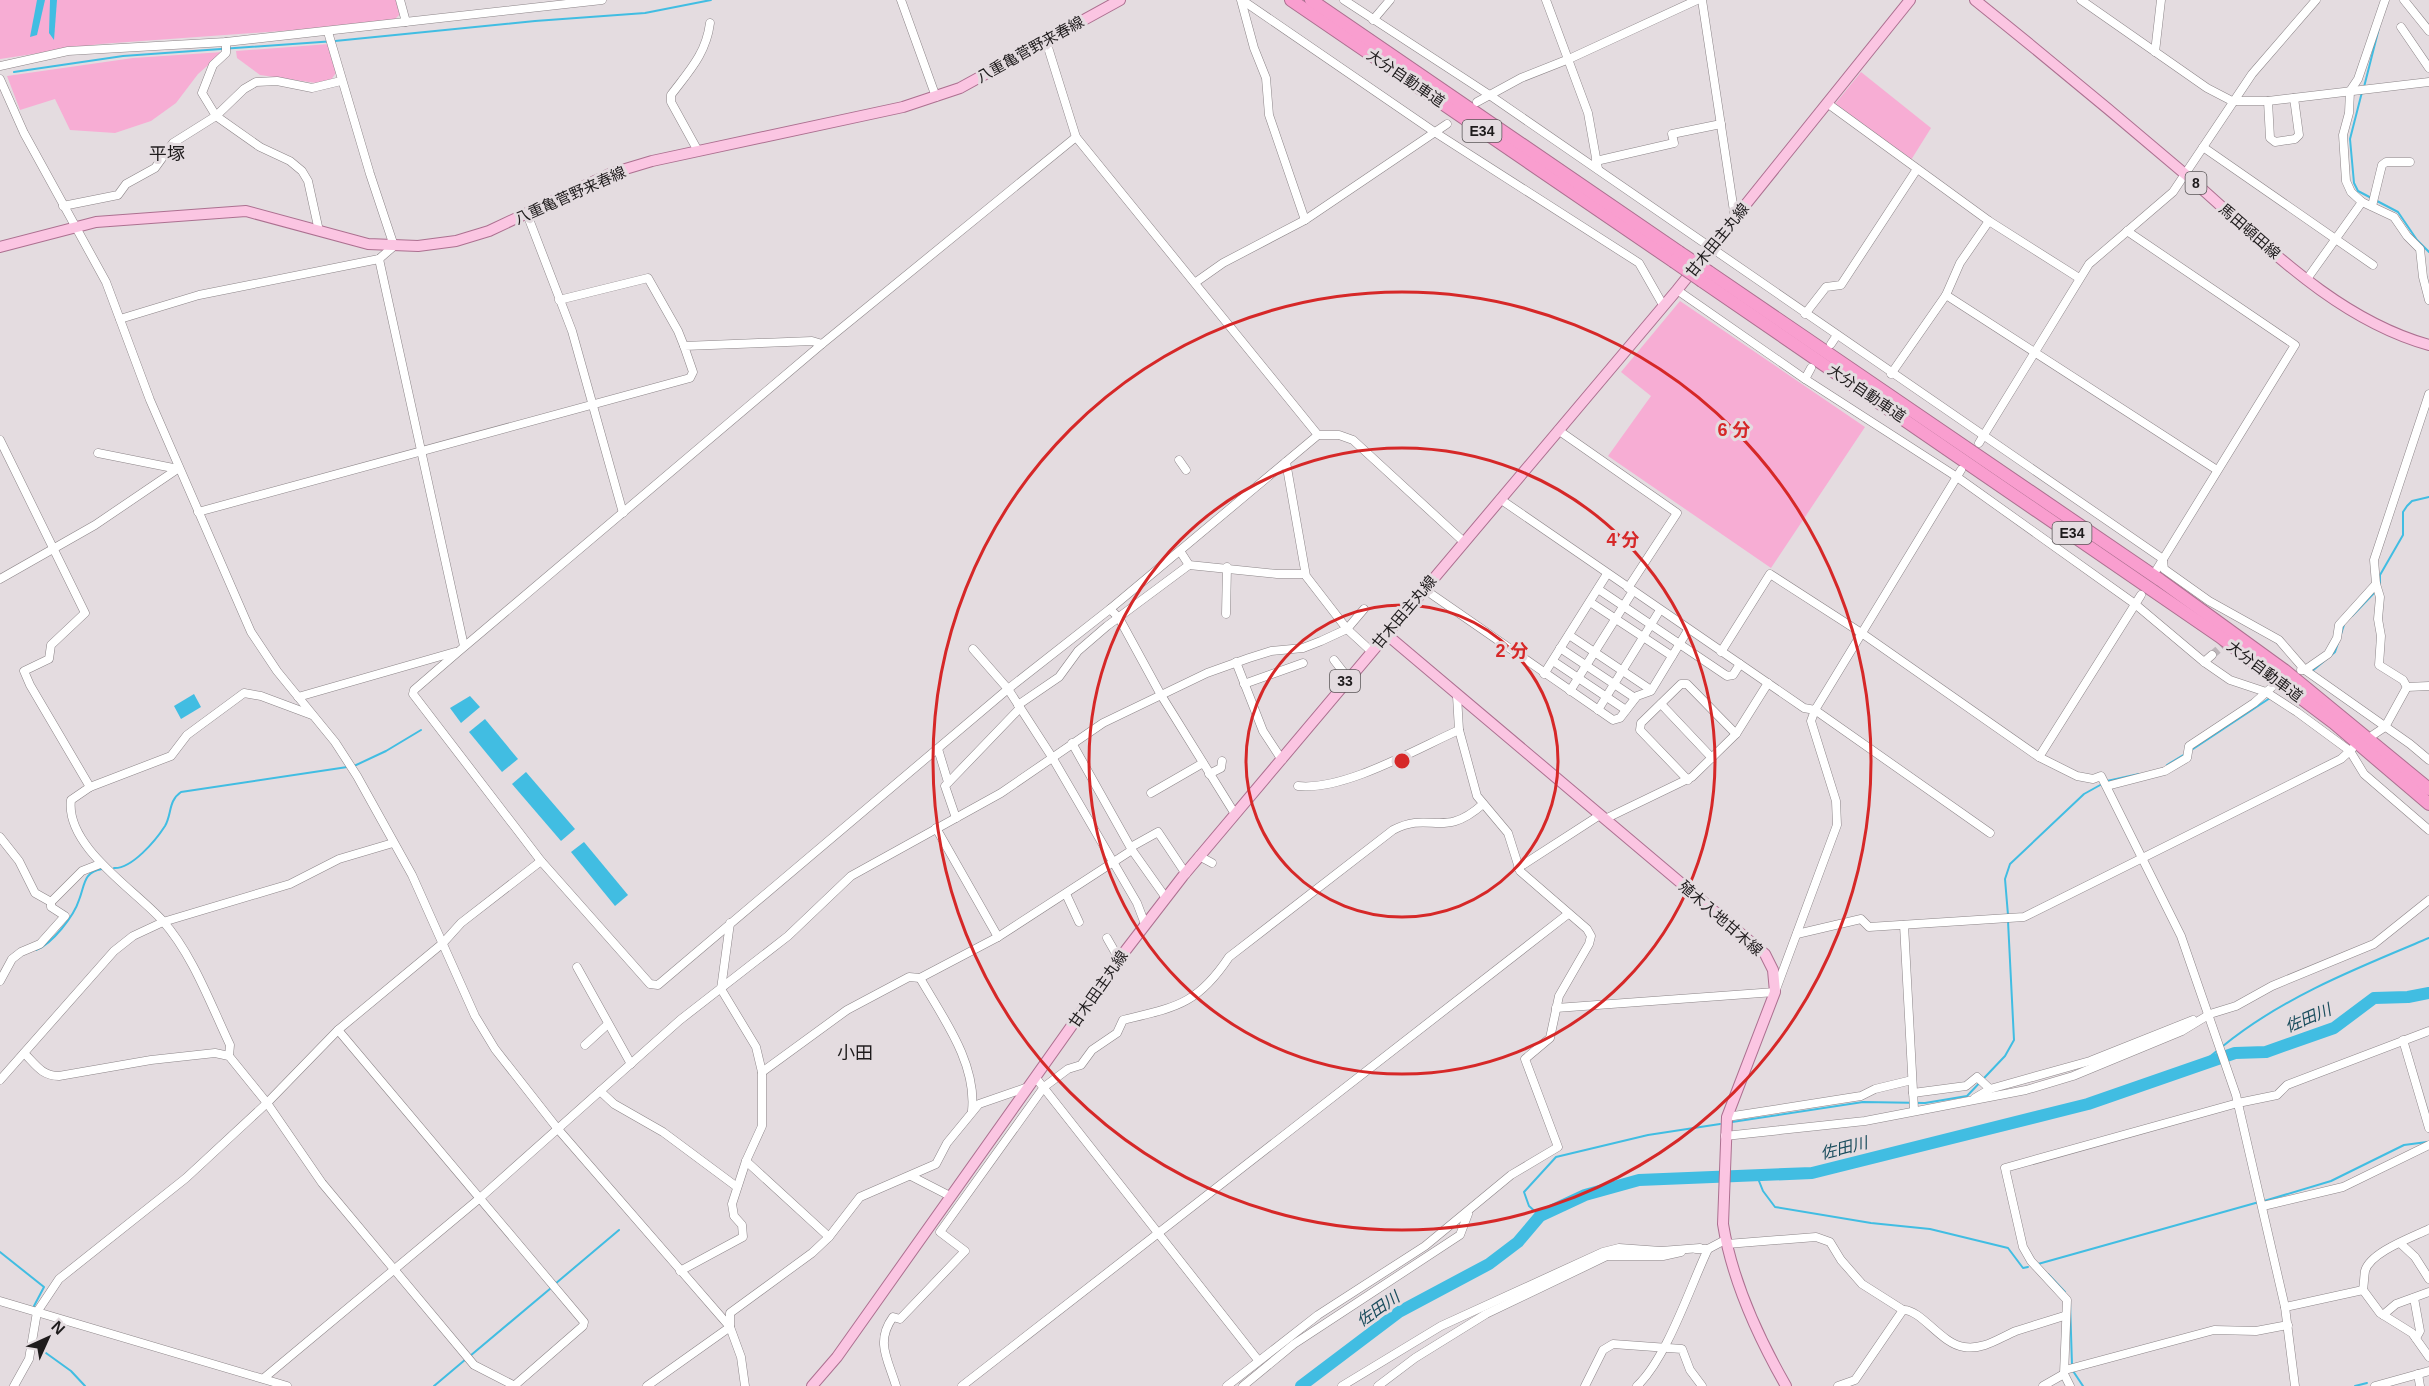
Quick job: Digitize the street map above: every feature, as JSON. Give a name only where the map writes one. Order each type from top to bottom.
[{"type":"highway","name":"大分自動車道","points":[[1291,0],[1676,256]]},
{"type":"highway","name":"大分自動車道","points":[[1311,0],[2219,636],[2334,723],[2420,810]]},
{"type":"highway","name":"大分自動車道","points":[[1705,276],[2170,587],[2283,670],[2429,789]]},
{"type":"main road","name":"八重亀菅野来春線","points":[[0,247],[96,222],[246,211],[368,244],[418,246],[456,241],[489,231],[612,173],[698,150],[818,127],[936,98],[960,88],[1120,0]]},
{"type":"main road","name":"甘木田主丸線","points":[[812,1386],[837,1357],[1145,924],[1348,678],[1677,290],[1910,0]]},
{"type":"main road","name":"馬田頓田線","points":[[1975,0],[2077,81],[2307,279],[2356,314],[2429,345]]},
{"type":"main road","name":"殖木入地甘木線","points":[[1386,634],[1765,954],[1773,970],[1775,992]]},
{"type":"main road","points":[[1775,992],[1727,1117],[1724,1140],[1723,1215],[1726,1242],[1754,1323],[1786,1386]]},
{"type":"street","points":[[400,0],[406,22]]},
{"type":"street","points":[[0,66],[68,51],[329,35],[406,22],[602,0]]},
{"type":"street","points":[[901,0],[936,98]]},
{"type":"street","points":[[1242,0],[1436,133],[1639,263],[1663,305]]},
{"type":"street","points":[[1242,0],[1254,48],[1266,78],[1269,115],[1305,220]]},
{"type":"street","points":[[1344,0],[1597,165],[1891,374],[1985,435],[2163,559],[2164,569],[2209,601],[2279,640],[2306,671],[2429,760]]},
{"type":"street","points":[[1373,20],[1390,0]]},
{"type":"street","points":[[1546,0],[1588,113],[1597,165]]},
{"type":"street","points":[[1477,102],[1521,78],[1569,59],[1697,0]]},
{"type":"street","points":[[1702,0],[1735,218]]},
{"type":"street","points":[[2081,0],[2219,96],[2232,101],[2268,101],[2429,82]]},
{"type":"street","points":[[2155,51],[2161,0]]},
{"type":"street","points":[[1979,443],[2089,264],[2173,192],[2232,101],[2272,50],[2316,0]]},
{"type":"street","points":[[2385,0],[2353,90],[2343,135],[2344,165],[2349,187],[2362,202],[2373,202],[2394,217],[2407,236],[2420,249],[2423,277],[2429,300]]},
{"type":"street","points":[[2404,0],[2429,31]]},
{"type":"street","points":[[698,150],[671,102],[671,95],[691,72],[701,55],[710,23]]},
{"type":"street","points":[[2401,27],[2429,68]]},
{"type":"street","points":[[120,319],[199,295],[379,258],[394,246],[341,81],[329,35]]},
{"type":"street","points":[[1046,40],[1076,137],[1318,435]]},
{"type":"street","points":[[226,42],[226,53],[213,65],[202,93],[216,116],[260,147],[290,161],[302,171],[308,182],[319,231]]},
{"type":"street","points":[[0,80],[24,133],[73,227],[106,282],[150,400],[251,632],[354,771],[412,875],[476,1016],[495,1049],[557,1128],[730,1327]]},
{"type":"street","points":[[63,206],[118,195],[126,184],[154,168],[173,143],[216,116],[244,89],[256,82],[277,81],[312,87],[341,81]]},
{"type":"street","points":[[2268,101],[2270,138],[2275,142],[2295,139],[2299,135],[2294,98]]},
{"type":"street","points":[[1827,103],[1989,221],[2079,278]]},
{"type":"street","points":[[1196,282],[1223,263],[1305,220],[1447,124]]},
{"type":"street","points":[[1597,165],[1674,143],[1672,134],[1721,124]]},
{"type":"street","points":[[1076,137],[822,344],[414,690],[412,694],[541,861],[650,984],[658,985],[1008,689],[1110,609],[1318,435],[1339,435],[1353,441],[1464,542]]},
{"type":"street","points":[[2203,147],[2373,265]]},
{"type":"street","points":[[2373,202],[2382,165],[2386,162],[2410,162]]},
{"type":"street","points":[[1805,314],[1825,288],[1841,285],[1917,169]]},
{"type":"street","points":[[2307,279],[2362,202]]},
{"type":"street","points":[[526,214],[572,331],[622,513]]},
{"type":"street","points":[[1891,374],[1946,295],[1960,263],[1989,221]]},
{"type":"street","points":[[2127,231],[2295,345],[2157,569]]},
{"type":"street","points":[[379,258],[423,452],[461,649]]},
{"type":"street","points":[[198,512],[690,378],[693,372],[678,331],[648,278],[559,300]]},
{"type":"street","points":[[1677,290],[1805,379],[1959,474],[2135,604],[2204,662],[2230,680],[2271,693],[2352,750],[2364,774],[2420,810],[2429,830]]},
{"type":"street","points":[[1946,295],[2217,470]]},
{"type":"street","points":[[1831,344],[1837,335]]},
{"type":"street","points":[[684,346],[812,341],[822,344]]},
{"type":"street","points":[[1805,379],[1811,368]]},
{"type":"street","points":[[2407,687],[2403,680],[2379,664],[2381,636],[2378,619],[2380,608],[2374,560],[2429,394]]},
{"type":"street","points":[[1558,430],[1677,513],[1630,590],[1616,619],[1570,692]]},
{"type":"street","points":[[0,440],[85,613],[51,645],[50,659],[24,671],[90,787]]},
{"type":"street","points":[[98,453],[179,468]]},
{"type":"street","points":[[1179,460],[1186,470]]},
{"type":"street","points":[[1286,462],[1305,574],[1347,629],[1371,651]]},
{"type":"street","points":[[0,579],[95,525],[179,468]]},
{"type":"street","points":[[1556,1008],[1775,992],[1837,825],[1836,801],[1811,721],[1815,710],[1959,474]]},
{"type":"street","points":[[1500,499],[1804,708],[1815,710],[1990,833]]},
{"type":"street","points":[[1180,551],[1189,565]]},
{"type":"street","points":[[956,818],[945,786],[948,782],[1019,706],[1059,677],[1078,651],[1107,626],[1189,565],[1227,567],[1277,574],[1305,574]]},
{"type":"street","points":[[1226,614],[1227,567]]},
{"type":"street","points":[[1544,674],[1607,574]]},
{"type":"street","points":[[1721,652],[1770,574],[1863,634],[2039,757],[2078,777],[2092,779],[2102,776],[2181,936],[2237,1099],[2285,1307],[2295,1386]]},
{"type":"street","points":[[1138,586],[1147,597]]},
{"type":"street","points":[[2306,671],[2328,654],[2337,638],[2339,625],[2377,587]]},
{"type":"street","points":[[1424,589],[1570,692],[1616,720],[1635,698],[1651,690],[1688,630]]},
{"type":"street","points":[[1598,589],[1727,676],[1733,675],[1740,664]]},
{"type":"street","points":[[2039,757],[2141,595]]},
{"type":"street","points":[[1590,602],[1672,656]]},
{"type":"street","points":[[1110,609],[1119,618],[1161,695],[1235,814]]},
{"type":"street","points":[[264,1378],[480,1198],[680,1020],[788,936],[851,876],[1000,793],[1102,723],[1236,662],[1271,651],[1303,648],[1347,629],[1364,609]]},
{"type":"street","points":[[1598,710],[1660,610]]},
{"type":"street","points":[[1100,617],[1107,626]]},
{"type":"street","points":[[1569,635],[1651,690]]},
{"type":"street","points":[[1560,648],[1635,698]]},
{"type":"street","points":[[298,697],[461,649]]},
{"type":"street","points":[[973,649],[1008,689],[1052,757],[1137,903],[1145,924]]},
{"type":"street","points":[[2204,662],[2212,655]]},
{"type":"street","points":[[1334,660],[1348,678]]},
{"type":"street","points":[[1553,661],[1626,710]]},
{"type":"street","points":[[1236,662],[1263,731],[1282,760]]},
{"type":"street","points":[[1244,684],[1303,663]]},
{"type":"street","points":[[1518,868],[1602,817],[1688,780],[1736,734],[1768,683]]},
{"type":"street","points":[[1688,780],[1640,730],[1641,723],[1682,684],[1687,684],[1736,734]]},
{"type":"street","points":[[2407,687],[2429,686]]},
{"type":"street","points":[[2373,735],[2385,727],[2407,687]]},
{"type":"street","points":[[229,1056],[230,1045],[201,982],[163,922],[107,866],[100,864],[85,845],[70,809],[71,800],[76,794],[90,787],[171,756],[187,735],[244,693],[261,696],[314,715]]},
{"type":"street","points":[[2105,783],[2165,771],[2187,758],[2188,752],[2271,693]]},
{"type":"street","points":[[1227,1386],[1318,1315],[1425,1246],[1511,1175],[1558,1147],[1525,1061],[1550,1038],[1559,996],[1591,940],[1587,929],[1518,868],[1508,834],[1478,796],[1459,730],[1457,696]]},
{"type":"street","points":[[1661,704],[1712,758]]},
{"type":"street","points":[[1298,786],[1312,788],[1339,783],[1459,730]]},
{"type":"street","points":[[1072,743],[1132,848],[1166,898]]},
{"type":"street","points":[[938,749],[948,782]]},
{"type":"street","points":[[1797,934],[1860,919],[1869,927],[2024,917],[2341,759],[2352,750]]},
{"type":"street","points":[[1209,774],[1221,768],[1222,761]]},
{"type":"street","points":[[1151,794],[1203,763]]},
{"type":"street","points":[[896,1386],[882,1340],[885,1328],[893,1317],[900,1319],[965,1251],[940,1232],[1044,1087],[1068,1069],[1081,1065],[1092,1050],[1117,1033],[1123,1020],[1182,1005],[1219,974],[1228,957],[1393,830],[1415,821],[1438,825],[1455,823],[1467,818],[1483,804]]},
{"type":"street","points":[[936,828],[998,937]]},
{"type":"street","points":[[762,1072],[847,1010],[909,977],[920,978],[998,937],[1158,832],[1186,874]]},
{"type":"street","points":[[0,837],[20,861],[35,893],[51,902]]},
{"type":"street","points":[[0,1080],[114,951],[133,936],[163,922],[290,884],[339,859],[393,843]]},
{"type":"street","points":[[1199,856],[1212,863]]},
{"type":"street","points":[[14,1386],[29,1359],[38,1312],[59,1279],[186,1178],[267,1103],[338,1030],[443,943],[461,923],[541,861]]},
{"type":"street","points":[[51,902],[82,871],[100,864]]},
{"type":"street","points":[[1066,894],[1079,922]]},
{"type":"street","points":[[1971,1100],[1990,1089],[2090,1061],[2236,1006],[2272,986],[2374,944],[2429,900]]},
{"type":"street","points":[[0,981],[12,959],[21,952],[40,944],[65,916],[51,907],[51,902]]},
{"type":"street","points":[[962,1386],[1568,914]]},
{"type":"street","points":[[680,1271],[742,1237],[742,1225],[732,1210],[746,1161],[764,1118],[762,1072],[756,1047],[721,989],[730,923]]},
{"type":"street","points":[[1904,925],[1913,1101]]},
{"type":"street","points":[[1107,938],[1119,959]]},
{"type":"street","points":[[577,967],[631,1064]]},
{"type":"street","points":[[920,978],[963,1057],[973,1097],[972,1112]]},
{"type":"street","points":[[1913,1101],[1971,1100],[2026,1090],[2073,1076],[2182,1031],[2210,1016]]},
{"type":"street","points":[[585,1045],[608,1024]]},
{"type":"street","points":[[24,1053],[48,1076],[183,1056],[214,1053],[229,1056],[267,1103],[322,1183],[477,1368],[514,1386],[583,1326],[584,1322],[338,1030]]},
{"type":"street","points":[[2070,1386],[2065,1372],[2064,1316],[2067,1300],[2031,1261],[2023,1247],[2006,1168],[2237,1099],[2277,1095],[2287,1085],[2429,1032]]},
{"type":"street","points":[[2145,1047],[2156,1035]]},
{"type":"street","points":[[2403,1040],[2428,1116],[2429,1128]]},
{"type":"street","points":[[1724,1140],[1865,1121],[1913,1101],[1966,1086],[1977,1077],[1990,1089]]},
{"type":"street","points":[[1036,1078],[1258,1360]]},
{"type":"street","points":[[1727,1117],[1861,1096],[1875,1089],[1912,1080]]},
{"type":"street","points":[[745,1386],[741,1357],[730,1327],[730,1313],[806,1258],[829,1237],[860,1197],[936,1164],[972,1112],[988,1100],[1028,1088]]},
{"type":"street","points":[[600,1091],[614,1104],[663,1132],[737,1187]]},
{"type":"street","points":[[2263,1206],[2343,1187],[2429,1145]]},
{"type":"street","points":[[746,1161],[829,1237]]},
{"type":"street","points":[[911,1176],[950,1196]]},
{"type":"street","points":[[1243,1386],[1311,1332],[1460,1235],[1468,1212]]},
{"type":"street","points":[[2363,1290],[2368,1266],[2384,1251],[2429,1229]]},
{"type":"street","points":[[1378,1386],[1415,1358],[1486,1314],[1607,1256],[1663,1256],[1726,1242],[1816,1237],[1827,1240],[1862,1284],[1903,1310],[1915,1314],[1952,1344],[1966,1348],[1982,1347],[2020,1330],[2064,1316]]},
{"type":"street","points":[[2400,1243],[2415,1257],[2429,1279]]},
{"type":"street","points":[[1342,1386],[1441,1326],[1603,1252],[1619,1248],[1661,1251],[1704,1248]]},
{"type":"street","points":[[1636,1386],[1650,1371],[1664,1346],[1704,1248]]},
{"type":"street","points":[[2285,1307],[2363,1290]]},
{"type":"street","points":[[2363,1290],[2383,1315],[2416,1338],[2429,1358]]},
{"type":"street","points":[[2383,1315],[2396,1304],[2429,1292]]},
{"type":"street","points":[[2414,1298],[2420,1331],[2416,1338]]},
{"type":"street","points":[[0,1301],[287,1386]]},
{"type":"street","points":[[1838,1386],[1855,1380],[1903,1310]]},
{"type":"street","points":[[2043,1386],[2065,1372],[2214,1330],[2256,1331],[2288,1325]]},
{"type":"street","points":[[646,1386],[730,1327]]},
{"type":"street","points":[[1585,1386],[1603,1350],[1609,1345],[1664,1346],[1684,1351],[1690,1370],[1702,1386]]},
{"type":"street","points":[[2375,1386],[2429,1371]]},
{"type":"street","points":[[2418,1374],[2420,1386]]},
{"type":"shaded area","points":[[0,0],[396,0],[400,14],[395,19],[336,27],[100,44],[0,59]]},
{"type":"shaded area","points":[[329,44],[336,73],[330,81],[316,83],[260,75],[237,58],[236,51]]},
{"type":"shaded area","points":[[223,52],[198,74],[176,103],[151,121],[115,133],[70,130],[55,99],[20,110],[7,76],[133,58]]},
{"type":"shaded area","points":[[1861,72],[1931,128],[1911,160],[1835,104]]},
{"type":"shaded area","points":[[1680,301],[1865,427],[1771,568],[1608,456],[1651,396],[1621,372]]},
{"type":"water","points":[[37,0],[45,0],[37,35],[30,37]]},
{"type":"water","points":[[50,0],[57,0],[54,40],[49,33]]},
{"type":"water","points":[[194,694],[201,707],[181,719],[174,706]]},
{"type":"water","points":[[470,696],[480,707],[461,723],[450,708]]},
{"type":"water","points":[[485,719],[518,759],[502,772],[469,732]]},
{"type":"water","points":[[526,772],[575,829],[561,841],[512,784]]},
{"type":"water","points":[[584,842],[628,895],[615,906],[571,852]]},
{"type":"waterway","points":[[14,72],[123,56],[335,41],[535,21],[645,13],[711,0]]},
{"type":"waterway","points":[[2364,87],[2379,28]]},
{"type":"waterway","points":[[2362,92],[2350,139],[2354,183],[2358,191],[2398,212],[2417,240],[2429,252]]},
{"type":"waterway","points":[[2380,585],[2380,575],[2403,535],[2403,512],[2412,501],[2429,497]]},
{"type":"waterway","points":[[2352,616],[2375,592]]},
{"type":"waterway","points":[[2311,672],[2335,652],[2344,625]]},
{"type":"waterway","points":[[2190,751],[2270,698]]},
{"type":"waterway","points":[[114,868],[128,864],[150,846],[165,826],[174,799],[181,792],[354,766],[386,751],[421,730]]},
{"type":"waterway","points":[[2167,765],[2185,754]]},
{"type":"waterway","points":[[2107,781],[2139,774]]},
{"type":"waterway","points":[[2008,915],[2005,879],[2010,864],[2084,794],[2102,784]]},
{"type":"waterway","points":[[36,950],[49,942],[62,929],[76,906],[88,876],[102,869]]},
{"type":"waterway","points":[[1732,1122],[1863,1102],[1925,1103],[1967,1096],[2005,1056],[2014,1040],[2008,921]]},
{"type":"waterway","points":[[2223,1046],[2296,998],[2348,972],[2429,938]]},
{"type":"waterway","name":"佐田川","points":[[1301,1386],[1399,1312],[1489,1264],[1518,1242],[1540,1216],[1585,1195],[1639,1180],[1812,1173],[2088,1104],[2235,1053],[2266,1052],[2334,1028],[2374,998],[2408,997],[2429,993]]},
{"type":"waterway","name":"佐田川","points":[[2202,1063],[2218,1050]]},
{"type":"waterway","points":[[1540,1216],[1529,1206],[1524,1192],[1556,1157],[1648,1135],[1720,1124]]},
{"type":"waterway","points":[[2264,1201],[2331,1181],[2404,1145],[2427,1142]]},
{"type":"waterway","points":[[1757,1176],[1763,1191],[1775,1207],[1871,1223],[1930,1229],[2008,1248],[2023,1268],[2028,1267]]},
{"type":"waterway","points":[[2040,1266],[2038,1264],[2259,1202]]},
{"type":"waterway","points":[[555,1284],[619,1230]]},
{"type":"waterway","points":[[0,1252],[44,1287],[34,1306]]},
{"type":"waterway","points":[[2048,1274],[2065,1292]]},
{"type":"waterway","points":[[470,1356],[551,1288]]},
{"type":"waterway","points":[[2070,1302],[2072,1365]]},
{"type":"waterway","points":[[39,1348],[71,1371],[85,1386]]},
{"type":"waterway","points":[[434,1386],[466,1359]]},
{"type":"waterway","points":[[2073,1371],[2083,1386]]},
{"type":"waterway","points":[[2355,1386],[2367,1383]]},
{"type":"tunnel","points":[[2212,655],[2229,640]]},
{"type":"district","name":"平塚","points":[[167,154]]},
{"type":"district","name":"小田","points":[[855,1053]]}]
